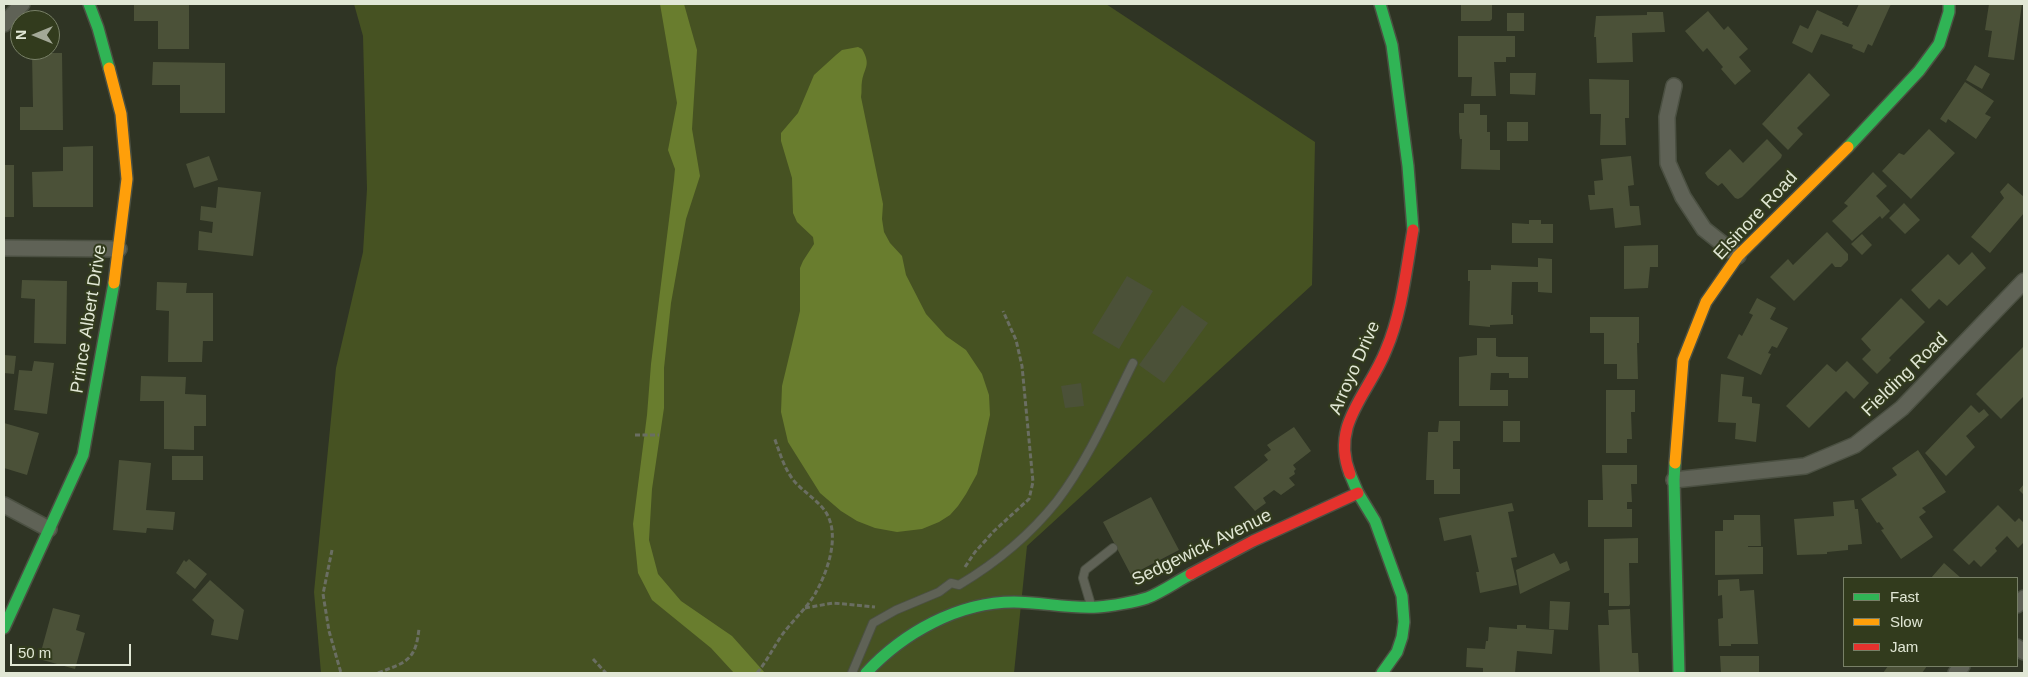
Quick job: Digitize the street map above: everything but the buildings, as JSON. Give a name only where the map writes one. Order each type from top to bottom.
[{"type":"street","points":[[4,24],[22,4]]},
{"type":"street","name":"Prince Albert Drive","points":[[4,628],[83,455],[102,355],[119,249],[127,179],[120,114],[98,28],[89,4]]},
{"type":"street","name":"Arroyo Drive","points":[[1380,4],[1392,45],[1408,166],[1413,229],[1398,313],[1386,351],[1349,420],[1344,440],[1344,459],[1358,493],[1375,521],[1402,596],[1404,622],[1402,637],[1398,652],[1382,673]]},
{"type":"street","name":"Elsinore Road","points":[[1678,673],[1674,480],[1683,360],[1706,302],[1738,256],[1858,137],[1920,71],[1939,44],[1949,12],[1949,4]]},
{"type":"street","points":[[1674,86],[1667,117],[1668,164],[1683,197],[1704,229],[1738,256]]},
{"type":"street","points":[[4,248],[119,249]]},
{"type":"street","name":"Fielding Road","points":[[1674,480],[1805,466],[1856,445],[1902,408],[2024,281]]},
{"type":"street","name":"Sedgewick Avenue","points":[[866,673],[879,659],[913,634],[943,617],[976,606],[1012,602],[1092,607],[1122,604],[1146,598],[1254,541],[1358,493]]},
{"type":"street","points":[[4,505],[49,529]]},
{"type":"lane","points":[[852,673],[873,624],[896,610],[939,592],[951,583],[959,585],[986,569],[1022,539],[1057,500],[1084,460],[1133,363]]},
{"type":"lane","points":[[1092,607],[1083,578],[1085,570],[1113,548]]},
{"type":"path","points":[[951,583],[958,578],[975,552],[994,531],[1029,499],[1033,482],[1022,366],[1016,340],[1003,311]]},
{"type":"path","points":[[635,435],[659,435]]},
{"type":"path","points":[[757,672],[768,659],[783,634],[815,594],[826,568],[832,540],[832,525],[824,510],[790,474],[774,437]]},
{"type":"path","points":[[332,550],[323,594],[329,631],[341,673]]},
{"type":"path","points":[[805,608],[833,603],[896,610]]},
{"type":"path","points":[[378,673],[402,664],[412,656],[417,645],[419,628]]},
{"type":"path","points":[[592,659],[606,673]]},
{"type":"shaded area","points":[[354,4],[1106,4],[1315,142],[1312,285],[1027,546],[1014,673],[321,673],[314,592],[336,368],[363,252],[367,189],[363,36]]},
{"type":"shaded area","points":[[660,4],[684,4],[697,50],[692,129],[700,176],[686,219],[671,303],[664,368],[664,408],[652,489],[649,540],[658,574],[681,601],[732,636],[765,673],[734,673],[711,648],[652,600],[638,573],[633,524],[675,169],[668,150],[677,103]]},
{"type":"shaded area","points":[[858,47],[865,54],[867,62],[862,81],[861,97],[883,204],[882,219],[884,232],[890,243],[902,256],[906,275],[926,314],[946,336],[966,350],[982,374],[989,395],[990,415],[977,474],[958,506],[950,515],[939,522],[922,529],[897,532],[875,528],[857,521],[841,511],[820,493],[788,442],[781,412],[782,386],[800,311],[800,268],[814,244],[813,237],[797,222],[793,213],[792,178],[781,141],[781,133],[798,113],[814,75],[842,50]]},
{"type":"traffic: fast","points":[[89,4],[109,68]]},
{"type":"traffic: fast","points":[[1380,4],[1392,45],[1408,166],[1413,230]]},
{"type":"traffic: fast","points":[[1848,147],[1919,71],[1939,44],[1949,12],[1949,4]]},
{"type":"traffic: fast","points":[[4,628],[83,455],[114,283]]},
{"type":"traffic: fast","points":[[1675,463],[1679,673]]},
{"type":"traffic: fast","points":[[1350,474],[1358,493],[1375,521],[1402,596],[1404,622],[1402,637],[1397,652],[1382,673]]},
{"type":"traffic: fast","points":[[866,673],[881,658],[914,633],[933,622],[972,607],[1014,602],[1087,607],[1116,605],[1147,598],[1191,574]]},
{"type":"traffic: slow","points":[[109,68],[121,114],[127,179],[114,283]]},
{"type":"traffic: slow","points":[[1675,463],[1683,360],[1706,302],[1738,256],[1848,147]]},
{"type":"traffic: jam","points":[[1350,474],[1345,456],[1348,424],[1379,366],[1391,336],[1403,291],[1413,230]]},
{"type":"traffic: jam","points":[[1191,574],[1253,541],[1358,493]]}]
